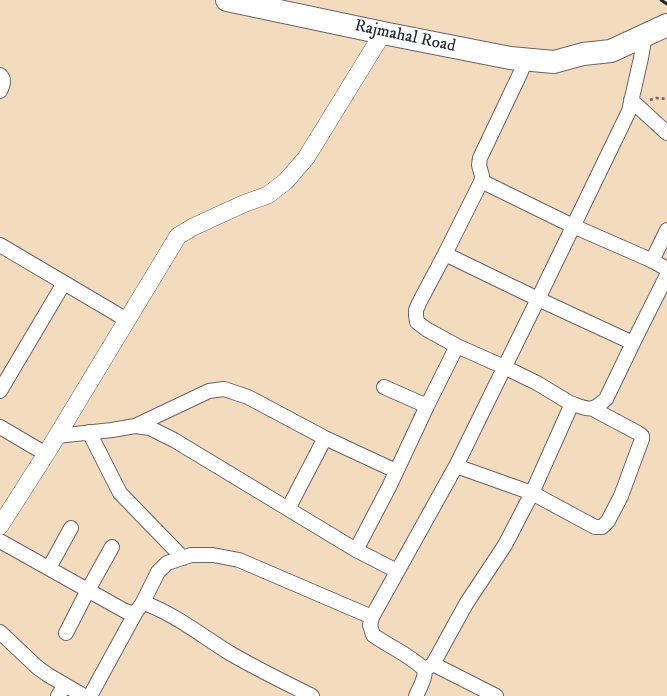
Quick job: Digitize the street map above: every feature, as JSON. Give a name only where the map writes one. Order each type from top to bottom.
[{"type":"main road","name":"Rajmahal Road","points":[[227,0],[510,58],[554,62],[583,54],[611,51],[667,25]]},
{"type":"main road","name":"Rajmahal Road","points":[[583,54],[607,39],[667,10]]},
{"type":"street","points":[[0,526],[46,454],[178,236],[193,226],[243,204],[268,195],[286,181],[306,158],[383,33]]},
{"type":"street","points":[[496,696],[429,667],[382,642],[373,635],[370,625],[372,617],[456,466],[629,111],[645,34]]},
{"type":"street","points":[[456,466],[532,492],[596,527],[602,526],[608,521],[621,496],[642,439],[642,436],[638,433],[593,409],[570,404],[537,383],[457,346],[426,329],[418,322],[416,316],[418,303],[445,254],[481,181],[482,176],[479,165],[480,158],[526,60]]},
{"type":"street","points":[[0,75],[2,76],[3,81],[0,91]]},
{"type":"street","points":[[631,100],[667,133]]},
{"type":"street","points":[[481,181],[574,226],[652,260],[667,269]]},
{"type":"street","points":[[652,260],[667,230]]},
{"type":"street","points":[[0,245],[127,320]]},
{"type":"street","points":[[445,254],[633,343]]},
{"type":"street","points":[[593,409],[599,406],[606,399],[667,275]]},
{"type":"street","points":[[0,391],[64,283]]},
{"type":"street","points":[[356,550],[457,346]]},
{"type":"street","points":[[384,387],[427,406]]},
{"type":"street","points":[[135,426],[209,391],[224,389],[248,397],[325,438],[396,471]]},
{"type":"street","points":[[416,696],[429,667],[466,604],[505,545],[532,492],[570,408],[570,404]]},
{"type":"street","points":[[57,436],[135,426],[150,428],[174,440],[356,550],[397,571]]},
{"type":"street","points":[[0,427],[46,454]]},
{"type":"street","points":[[89,432],[120,493],[183,558]]},
{"type":"street","points":[[288,509],[325,438]]},
{"type":"street","points":[[49,568],[71,528]]},
{"type":"street","points":[[0,541],[125,611],[132,613],[147,604],[176,617],[238,657],[312,696]]},
{"type":"street","points":[[66,633],[112,548]]},
{"type":"street","points":[[90,696],[158,572],[167,563],[191,555],[214,555],[239,560],[372,617]]},
{"type":"street","points":[[0,632],[37,667],[48,675],[62,691],[84,696]]},
{"type":"railway","points":[[661,0],[667,4]]}]
